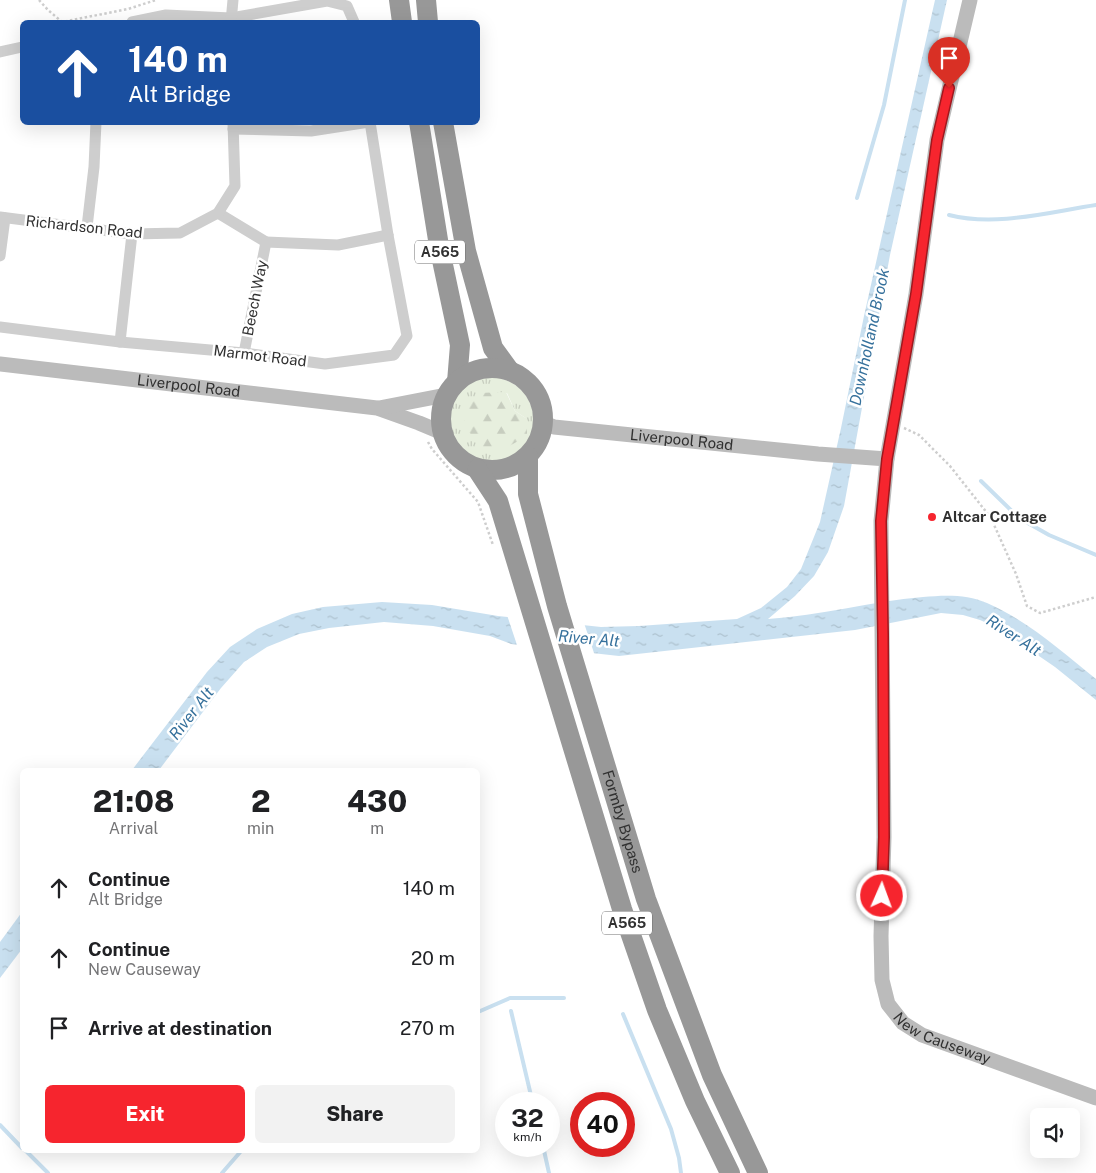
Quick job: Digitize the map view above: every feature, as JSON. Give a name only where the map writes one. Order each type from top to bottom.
[{"type":"highway","points":[[399,0],[402,20]]},
{"type":"highway","points":[[426,0],[428,20]]},
{"type":"highway","name":"A565","points":[[419,125],[439,246],[460,345],[452,389],[442,408],[443,434],[450,449],[462,461],[477,469]]},
{"type":"highway","name":"A565","points":[[444,125],[466,251],[493,348],[509,370],[528,382],[536,391],[544,412],[544,423]]},
{"type":"highway","points":[[452,389],[468,374],[481,369],[509,370]]},
{"type":"highway","points":[[477,469],[491,471],[517,464],[536,447],[544,423]]},
{"type":"highway","name":"Formby Bypass","points":[[528,456],[528,494],[557,606],[646,899],[712,1075],[758,1173]]},
{"type":"highway","name":"Formby Bypass","points":[[477,469],[498,501],[622,909],[657,1010],[695,1101],[730,1173]]},
{"type":"street","points":[[231,20],[232,0]]},
{"type":"street","points":[[887,459],[916,294],[937,140],[970,0]]},
{"type":"street","points":[[142,20],[166,15],[231,20],[326,1],[347,6],[353,20]]},
{"type":"street","points":[[0,52],[20,47]]},
{"type":"street","points":[[87,227],[94,167],[96,125]]},
{"type":"street","points":[[218,213],[235,186],[233,126],[311,130],[348,125]]},
{"type":"street","name":"Marmot Road","points":[[0,327],[120,342],[244,353],[325,364],[394,355],[407,336],[370,125]]},
{"type":"street","name":"Richardson Road","points":[[2,217],[132,234],[180,233],[218,213]]},
{"type":"street","name":"Beech Way","points":[[218,213],[266,242],[338,245],[388,235]]},
{"type":"street","points":[[0,256],[2,217]]},
{"type":"street","points":[[120,342],[132,234]]},
{"type":"street","name":"Beech Way","points":[[244,353],[266,242]]},
{"type":"street","name":"Liverpool Road","points":[[0,364],[377,408],[443,434]]},
{"type":"street","name":"Liverpool Road","points":[[377,408],[452,389]]},
{"type":"street","name":"Liverpool Road","points":[[544,423],[554,427],[818,454],[887,459]]},
{"type":"street","name":"New Causeway","points":[[887,459],[881,521],[884,837],[881,936],[882,980],[888,1004],[903,1023],[922,1035],[1096,1098]]},
{"type":"path","points":[[39,0],[60,20]]},
{"type":"path","points":[[72,20],[128,9],[156,0]]},
{"type":"path","points":[[419,423],[432,449],[478,502],[494,547]]},
{"type":"path","points":[[894,423],[919,435],[969,488],[991,518],[1028,606],[1040,613],[1096,597]]},
{"type":"green space","points":[[485,377],[504,380],[519,388],[529,400],[533,414],[533,430],[527,443],[516,454],[500,461],[482,461],[467,454],[456,443],[451,429],[450,414],[455,399],[467,386]],"holes":[[[478,393],[507,393],[515,411],[527,419]]]},
{"type":"green space","points":[[506,392],[515,411],[527,419],[527,436],[502,450],[484,448],[467,430],[462,410],[478,393]]},
{"type":"water","points":[[935,0],[947,0],[890,255],[844,506],[828,552],[814,576],[795,596],[768,619],[931,596],[972,598],[1002,610],[1044,637],[1096,679],[1096,700],[1055,667],[998,628],[963,615],[941,613],[855,630],[619,656],[511,644],[490,636],[433,626],[384,622],[329,628],[299,634],[267,647],[244,662],[221,688],[161,768],[134,768],[207,672],[230,647],[257,629],[292,614],[323,607],[382,602],[432,605],[498,616],[601,627],[737,619],[761,608],[787,587],[801,569],[820,522]]},
{"type":"water","points":[[20,915],[20,952],[0,978],[0,942]]},
{"type":"pier","points":[[507,615],[584,623],[595,656],[518,648]]},
{"type":"waterway","points":[[857,198],[884,105],[905,0]]},
{"type":"waterway","points":[[949,215],[967,218],[1004,219],[1096,205]]},
{"type":"waterway","points":[[981,481],[1019,518],[1049,535],[1096,555]]},
{"type":"waterway","points":[[480,1011],[510,998],[564,998]]},
{"type":"waterway","points":[[511,1011],[530,1092]]},
{"type":"waterway","points":[[623,1014],[671,1129],[681,1173]]},
{"type":"waterway","points":[[0,1125],[20,1146]]},
{"type":"waterway","points":[[28,1153],[48,1173]]},
{"type":"waterway","points":[[222,1173],[239,1153]]},
{"type":"waterway","points":[[545,1157],[549,1173]]},
{"type":"place","name":"Altcar Cottage","points":[[932,517]]},
{"type":"route","points":[[882,896],[884,837],[881,521],[887,459],[916,294],[937,140],[949,88]]},
{"type":"water label","name":"Downholland Brook","points":[[869,337]]},
{"type":"water label","name":"River Alt","points":[[1014,635]]},
{"type":"water label","name":"River Alt","points":[[589,638]]},
{"type":"water label","name":"River Alt","points":[[191,713]]}]
